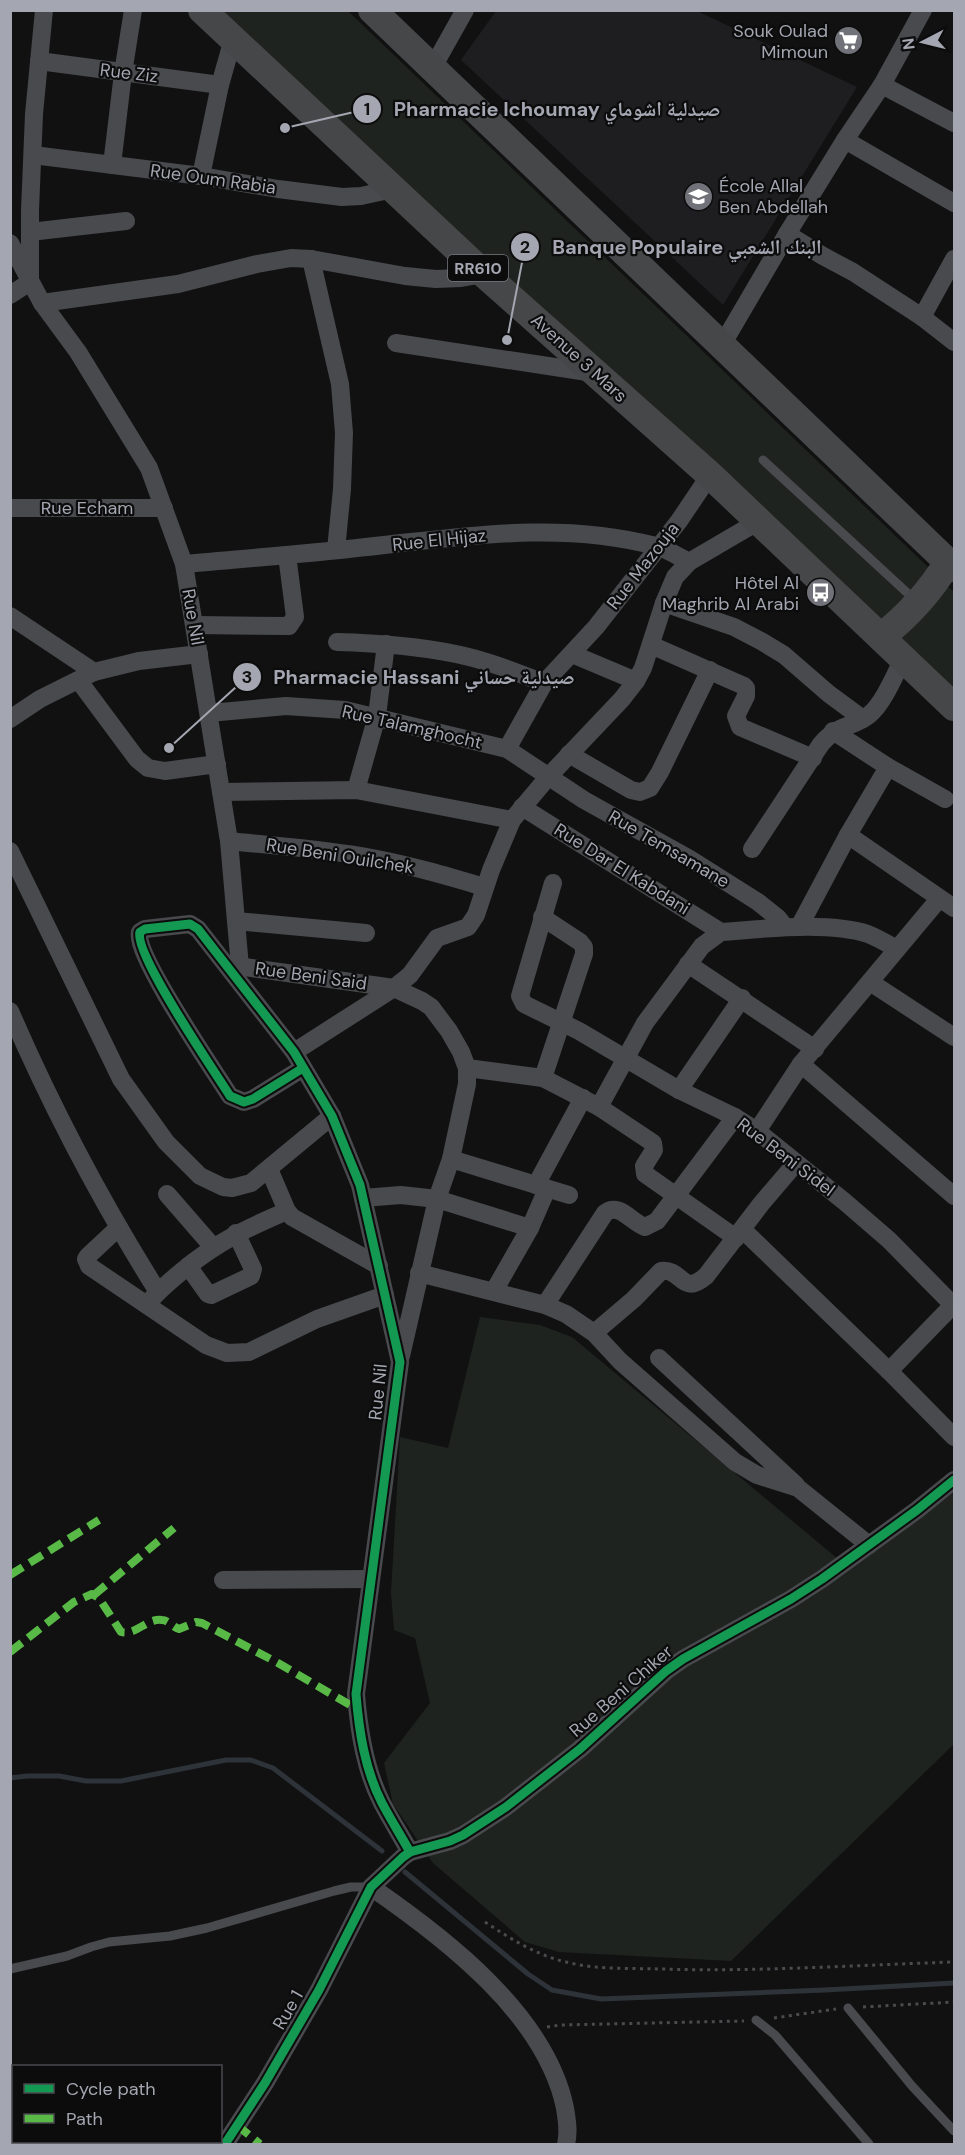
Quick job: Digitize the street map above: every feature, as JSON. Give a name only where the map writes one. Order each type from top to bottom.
[{"type":"main road","name":"Avenue 3 Mars","points":[[202,10],[484,274],[710,475],[954,707]]},
{"type":"main road","points":[[372,10],[722,345],[952,561],[919,604],[881,638]]},
{"type":"street","points":[[10,295],[30,282],[34,114],[44,10]]},
{"type":"street","points":[[112,165],[133,10]]},
{"type":"street","points":[[433,67],[465,10]]},
{"type":"street","points":[[722,345],[787,234],[882,85],[923,10]]},
{"type":"street","points":[[201,176],[220,85],[233,39]]},
{"type":"street","name":"Rue Ziz","points":[[39,61],[220,85]]},
{"type":"street","points":[[882,85],[954,123]]},
{"type":"street","points":[[845,140],[954,203]]},
{"type":"street","name":"Rue Oum Rabia","points":[[33,155],[201,176],[342,197],[361,196],[393,189]]},
{"type":"street","points":[[30,232],[126,221]]},
{"type":"street","points":[[787,234],[853,272],[922,317],[954,342]]},
{"type":"street","name":"Rue Nil","points":[[12,251],[42,303],[78,352],[149,468],[164,508],[184,564],[229,841],[236,921],[234,966],[299,1060],[332,1116],[347,1149],[363,1198],[400,1362],[356,1694],[358,1726],[365,1758],[381,1802],[410,1852]]},
{"type":"street","points":[[42,303],[178,284],[274,260],[291,258],[436,279],[455,279],[484,274]]},
{"type":"street","points":[[922,317],[954,259]]},
{"type":"street","points":[[312,260],[340,384],[344,433],[336,550]]},
{"type":"street","points":[[396,343],[596,373]]},
{"type":"street","name":"Rue Mazouja","points":[[507,749],[544,683],[572,654],[679,521],[710,475]]},
{"type":"street","name":"Rue Echam","points":[[10,508],[164,508]]},
{"type":"street","points":[[234,966],[198,929],[190,924],[145,929],[140,932],[139,942],[152,970],[231,1096],[244,1102],[253,1099],[299,1060],[394,988],[419,965],[437,938],[468,927],[476,915],[484,887],[517,814],[636,681],[675,577],[689,562],[759,521]]},
{"type":"street","name":"Rue El Hijaz","points":[[184,564],[462,536],[543,531],[587,534],[658,547],[689,562]]},
{"type":"street","points":[[195,625],[289,626],[295,617],[287,555]]},
{"type":"street","points":[[664,603],[734,627],[762,641],[784,655],[829,694],[863,719]]},
{"type":"street","points":[[10,616],[86,677],[137,759],[148,768],[165,771],[217,765]]},
{"type":"street","points":[[337,642],[386,644],[457,654],[544,683]]},
{"type":"street","points":[[356,790],[376,716],[386,644]]},
{"type":"street","points":[[651,645],[741,683],[747,688],[746,696],[736,716],[740,727],[813,758]]},
{"type":"street","points":[[10,719],[40,699],[86,677],[140,661],[199,654]]},
{"type":"street","points":[[572,654],[636,681]]},
{"type":"street","points":[[752,849],[821,744],[833,731],[863,719],[876,708],[903,659]]},
{"type":"street","points":[[569,754],[631,790],[640,792],[646,790],[655,780],[710,670]]},
{"type":"street","name":"Rue Talamghocht","points":[[209,713],[286,706],[345,710],[507,749],[549,776]]},
{"type":"street","points":[[833,731],[888,767],[945,799]]},
{"type":"street","points":[[792,927],[888,767]]},
{"type":"street","name":"Rue Temsamane","points":[[549,776],[584,800],[690,859],[758,902],[792,927]]},
{"type":"street","points":[[221,792],[356,790],[517,814]]},
{"type":"street","name":"Rue Dar El Kabdani","points":[[517,814],[721,932]]},
{"type":"street","points":[[757,1131],[801,1064],[897,949],[947,904],[848,835]]},
{"type":"street","name":"Rue Beni Ouilchek","points":[[229,841],[312,849],[369,858],[419,868],[484,887]]},
{"type":"street","points":[[10,851],[121,1079],[166,1142],[200,1176],[222,1187],[232,1188],[251,1183],[332,1116]]},
{"type":"street","points":[[543,1078],[584,960],[584,947],[580,942],[542,917],[553,883]]},
{"type":"street","name":"Rue Beni Sidel","points":[[542,917],[520,996],[524,1004],[625,1057],[679,1090],[735,1117],[757,1131],[889,1240],[954,1305]]},
{"type":"street","points":[[236,921],[366,933]]},
{"type":"street","points":[[599,1107],[645,1023],[708,940],[721,932],[792,927],[858,931],[871,935],[897,949]]},
{"type":"street","points":[[688,964],[815,1049]]},
{"type":"street","name":"Rue Beni Said","points":[[234,966],[394,988],[422,1001],[438,1015],[461,1052],[467,1068]]},
{"type":"street","points":[[870,982],[954,1037]]},
{"type":"street","points":[[679,1090],[742,999]]},
{"type":"street","points":[[12,1021],[118,1228],[158,1292]]},
{"type":"street","points":[[801,1064],[954,1196]]},
{"type":"street","points":[[400,1362],[437,1199],[451,1159],[467,1084],[467,1068],[543,1078],[599,1107],[652,1143],[654,1150],[644,1166],[645,1174],[740,1234],[889,1371],[954,1437]]},
{"type":"street","points":[[494,1291],[530,1228],[542,1187],[583,1098]]},
{"type":"street","points":[[545,1305],[605,1213],[618,1209],[641,1226],[648,1226],[657,1221],[678,1196],[735,1117]]},
{"type":"street","points":[[451,1159],[569,1195]]},
{"type":"street","points":[[594,1333],[634,1299],[662,1271],[669,1270],[690,1284],[702,1280],[796,1163]]},
{"type":"street","points":[[269,1169],[287,1211],[302,1224],[379,1266]]},
{"type":"street","points":[[167,1194],[213,1247]]},
{"type":"street","points":[[363,1198],[401,1195],[437,1199],[530,1228]]},
{"type":"street","points":[[147,1307],[158,1292],[213,1247],[236,1233],[287,1211]]},
{"type":"street","points":[[118,1228],[88,1256],[87,1264],[147,1307],[212,1347],[227,1353],[237,1354],[258,1348],[317,1319],[385,1296]]},
{"type":"street","points":[[188,1266],[211,1295],[251,1276],[253,1269],[236,1233]]},
{"type":"street","points":[[419,1273],[545,1305],[566,1314],[594,1333],[620,1361],[735,1462],[757,1475],[798,1488]]},
{"type":"street","points":[[889,1371],[954,1305]]},
{"type":"street","points":[[659,1358],[798,1488],[869,1545]]},
{"type":"street","name":"Rue Beni Chiker","points":[[371,1887],[410,1852],[450,1841],[477,1827],[506,1807],[580,1749],[648,1685],[683,1659],[791,1599],[917,1510],[954,1480]]},
{"type":"street","points":[[223,1580],[371,1579]]},
{"type":"street","points":[[371,1887],[413,1916],[487,1979],[530,2031],[551,2064],[559,2087],[567,2125],[566,2145]]},
{"type":"street","name":"Rue 1","points":[[225,2145],[265,2083],[319,1990],[371,1887]]},
{"type":"lane","points":[[763,460],[919,604]]},
{"type":"lane","points":[[10,1970],[67,1956],[109,1942],[170,1936],[207,1928],[334,1891],[351,1887],[371,1887]]},
{"type":"lane","points":[[848,2008],[936,2114],[954,2131]]},
{"type":"lane","points":[[756,2020],[775,2035],[869,2145]]},
{"type":"path","points":[[485,1922],[539,1954],[567,1963],[596,1967],[714,1971],[954,1962]]},
{"type":"path","points":[[530,2031],[560,2025],[756,2020],[848,2008],[954,2002]]},
{"type":"shaded area","points":[[216,11],[348,11],[954,592],[954,695]]},
{"type":"shaded area","name":"École Allal Ben Abdellah","points":[[496,11],[697,11],[857,87],[723,305],[461,60]]},
{"type":"shaded area","points":[[480,1317],[540,1325],[572,1337],[850,1569],[954,1492],[954,1744],[731,1961],[559,1952],[525,1942],[433,1863],[393,1804],[384,1763],[430,1703],[415,1638],[394,1630],[391,1593],[400,1437],[448,1448]]},
{"type":"waterway","points":[[10,1778],[59,1776],[86,1781],[121,1781],[226,1760],[251,1760],[273,1768],[382,1851]]},
{"type":"waterway","points":[[405,1872],[528,1974],[552,1990],[601,1999],[954,1983]]},
{"type":"marked path","points":[[10,1575],[99,1520]]},
{"type":"marked path","points":[[94,1595],[174,1528]]},
{"type":"marked path","points":[[10,1652],[74,1602],[92,1594],[99,1598],[121,1632],[131,1632],[156,1620],[166,1621],[179,1629],[196,1622],[202,1623],[278,1663],[357,1709]]},
{"type":"marked path","points":[[237,2125],[260,2144]]},
{"type":"cycle path","points":[[303,1068],[253,1099],[244,1102],[230,1096],[161,987],[141,944],[140,932],[145,929],[190,924],[198,929],[294,1052],[332,1116],[360,1185],[400,1362],[356,1694],[361,1736],[371,1777],[382,1803],[410,1852]]},
{"type":"cycle path","points":[[225,2144],[265,2083],[319,1990],[371,1887],[403,1857],[410,1852],[463,1835],[506,1807],[580,1749],[666,1671],[822,1579],[917,1510],[954,1480]]},
{"type":"place","name":"Souk Oulad Mimoun","points":[[849,41]]},
{"type":"place","name":"Pharmacie Ichoumay صيدلية اشوماي","points":[[285,128]]},
{"type":"place","name":"École Allal Ben Abdellah","points":[[698,196]]},
{"type":"place","name":"Banque Populaire البنك الشعبي","points":[[507,340]]},
{"type":"place","name":"Hôtel Al Maghrib Al Arabi","points":[[820,593]]},
{"type":"place","name":"Pharmacie Hassani صيدلية حساني","points":[[169,748]]}]
